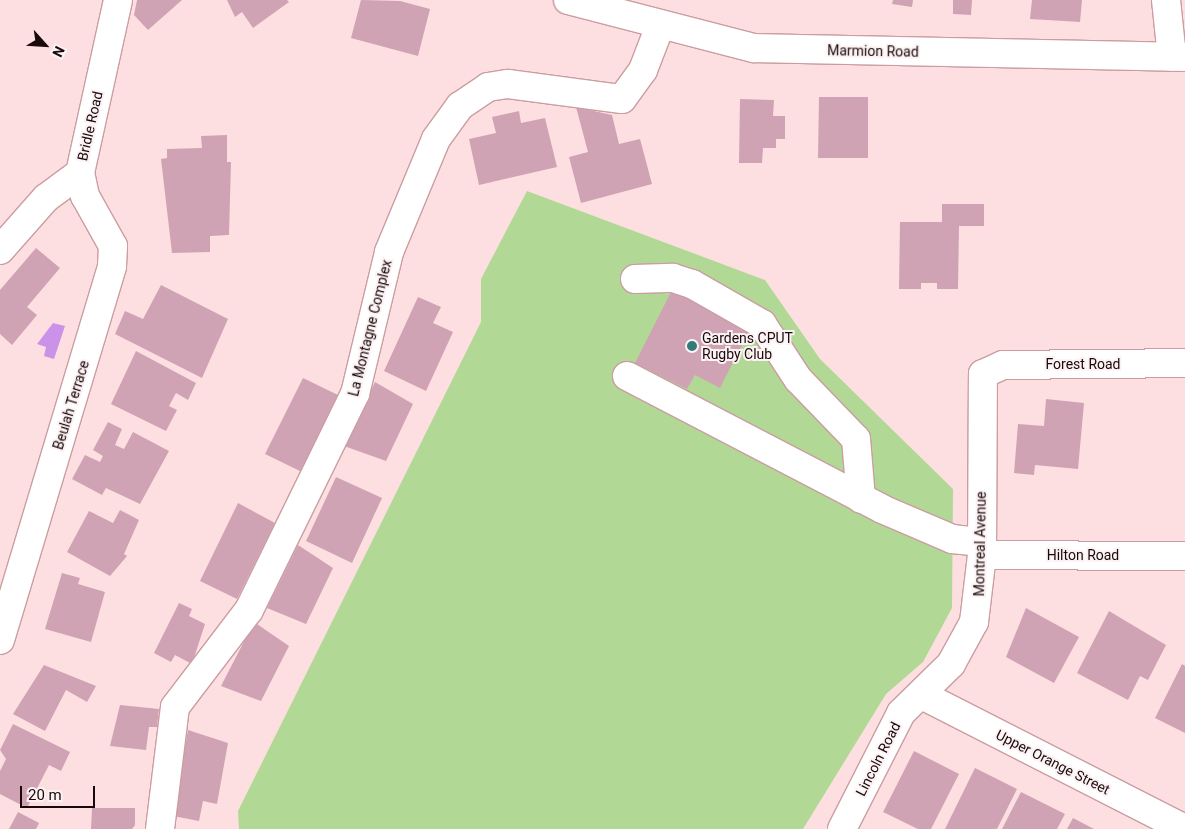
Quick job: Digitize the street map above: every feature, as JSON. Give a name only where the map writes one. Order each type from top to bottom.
[{"type":"street","name":"Bridle Road","points":[[0,250],[46,198],[80,173],[118,0]]},
{"type":"street","name":"Marmion Road","points":[[568,0],[660,26],[754,48],[1178,57]]},
{"type":"street","points":[[1166,0],[1178,57]]},
{"type":"street","name":"La Montagne Complex","points":[[160,829],[175,707],[249,610],[355,394],[389,252],[436,140],[460,106],[488,88],[508,84],[622,99],[643,70],[660,26]]},
{"type":"street","name":"Beulah Terrace","points":[[0,640],[112,266],[113,246],[85,196],[80,173]]},
{"type":"street","points":[[634,279],[673,278],[692,284],[762,324],[776,352],[798,379],[856,439],[861,498]]},
{"type":"street","name":"Forest Road","points":[[983,374],[1003,365],[1185,363]]},
{"type":"street","name":"Montreal Avenue","points":[[922,695],[969,636],[978,603],[982,548],[983,374]]},
{"type":"street","name":"Hilton Road","points":[[628,376],[861,498],[952,539],[982,548],[1185,556]]},
{"type":"street","name":"Upper Orange Street","points":[[922,695],[1173,826]]},
{"type":"street","name":"Lincoln Road","points":[[842,829],[901,713],[922,695]]},
{"type":"green space","points":[[527,191],[765,280],[820,359],[953,489],[952,608],[923,662],[886,694],[803,829],[239,829],[238,811],[481,322],[481,279]]},
{"type":"shaded area","points":[[53,323],[65,326],[54,359],[44,356],[46,347],[37,344]]},
{"type":"building","points":[[137,0],[182,0],[148,30],[134,15]]},
{"type":"building","points":[[227,0],[287,0],[289,2],[253,28],[242,12],[235,17]]},
{"type":"building","points":[[361,0],[400,1],[430,9],[418,56],[351,38]]},
{"type":"building","points":[[893,0],[913,0],[912,7],[892,4]]},
{"type":"building","points":[[953,0],[972,0],[971,15],[953,14]]},
{"type":"building","points":[[1032,0],[1082,0],[1080,22],[1030,19]]},
{"type":"building","points":[[819,97],[868,97],[868,158],[818,158]]},
{"type":"building","points":[[740,99],[774,100],[773,116],[785,116],[785,139],[776,139],[776,148],[763,148],[762,163],[739,163]]},
{"type":"building","points":[[576,107],[612,115],[619,144],[640,139],[652,184],[581,203],[569,157],[588,152]]},
{"type":"building","points":[[519,111],[521,123],[545,118],[557,167],[479,185],[469,139],[496,133],[492,117]]},
{"type":"building","points":[[227,135],[227,162],[231,162],[229,235],[210,236],[210,252],[172,253],[161,159],[167,158],[167,149],[202,148],[201,136]]},
{"type":"building","points":[[942,204],[984,204],[984,226],[959,226],[958,289],[937,289],[937,283],[921,283],[921,289],[899,289],[900,222],[942,222]]},
{"type":"building","points":[[36,248],[60,268],[27,307],[37,315],[12,345],[0,334],[0,290]]},
{"type":"building","points":[[161,285],[228,319],[202,378],[115,334],[125,311],[143,319]]},
{"type":"building","name":"Gardens CPUT Rugby Club","points":[[672,290],[750,329],[720,388],[695,375],[687,389],[635,363]]},
{"type":"building","points":[[418,297],[441,307],[433,323],[453,332],[426,391],[384,371]]},
{"type":"building","points":[[136,351],[196,383],[188,400],[176,393],[169,406],[177,410],[166,431],[111,404]]},
{"type":"building","points":[[303,378],[340,396],[302,472],[265,454]]},
{"type":"building","points":[[375,382],[413,404],[386,461],[344,446]]},
{"type":"building","points":[[1046,399],[1084,403],[1078,469],[1035,465],[1034,475],[1014,473],[1018,424],[1044,426]]},
{"type":"building","points":[[108,422],[122,429],[115,445],[124,449],[133,432],[169,451],[140,504],[106,488],[102,495],[72,479],[85,455],[100,462],[103,456],[93,450]]},
{"type":"building","points":[[336,477],[382,498],[352,563],[306,541]]},
{"type":"building","points":[[238,503],[275,523],[237,599],[200,581]]},
{"type":"building","points":[[120,510],[139,520],[124,554],[127,556],[110,576],[67,552],[89,511],[113,523]]},
{"type":"building","points":[[298,545],[333,568],[306,624],[267,608]]},
{"type":"building","points":[[62,573],[80,578],[78,584],[105,592],[91,642],[45,629]]},
{"type":"building","points":[[179,603],[192,609],[189,616],[205,624],[192,664],[175,655],[171,662],[154,653]]},
{"type":"building","points":[[1026,608],[1079,637],[1054,683],[1006,657]]},
{"type":"building","points":[[1109,611],[1166,645],[1148,680],[1140,676],[1128,700],[1077,673]]},
{"type":"building","points":[[254,622],[289,646],[261,701],[221,686]]},
{"type":"building","points":[[1182,664],[1185,666],[1185,733],[1155,718]]},
{"type":"building","points":[[44,665],[96,686],[87,702],[66,690],[45,731],[13,714]]},
{"type":"building","points":[[120,705],[159,709],[157,727],[149,727],[146,750],[110,746]]},
{"type":"building","points":[[13,724],[70,752],[61,771],[49,765],[27,808],[0,794],[0,771],[6,759],[0,750]]},
{"type":"building","points":[[188,730],[228,743],[217,804],[203,801],[199,821],[173,816]]},
{"type":"building","points":[[914,751],[959,774],[931,829],[918,829],[883,812]]},
{"type":"building","points":[[975,768],[1017,789],[997,829],[945,829]]},
{"type":"building","points":[[1021,792],[1065,814],[1057,829],[1002,829]]},
{"type":"building","points":[[92,808],[135,808],[135,825],[132,829],[91,829]]},
{"type":"building","points":[[18,812],[39,823],[36,829],[9,829]]},
{"type":"building","points":[[1073,818],[1094,829],[1067,829]]},
{"type":"place","name":"Gardens CPUT Rugby Club","points":[[692,346]]}]
